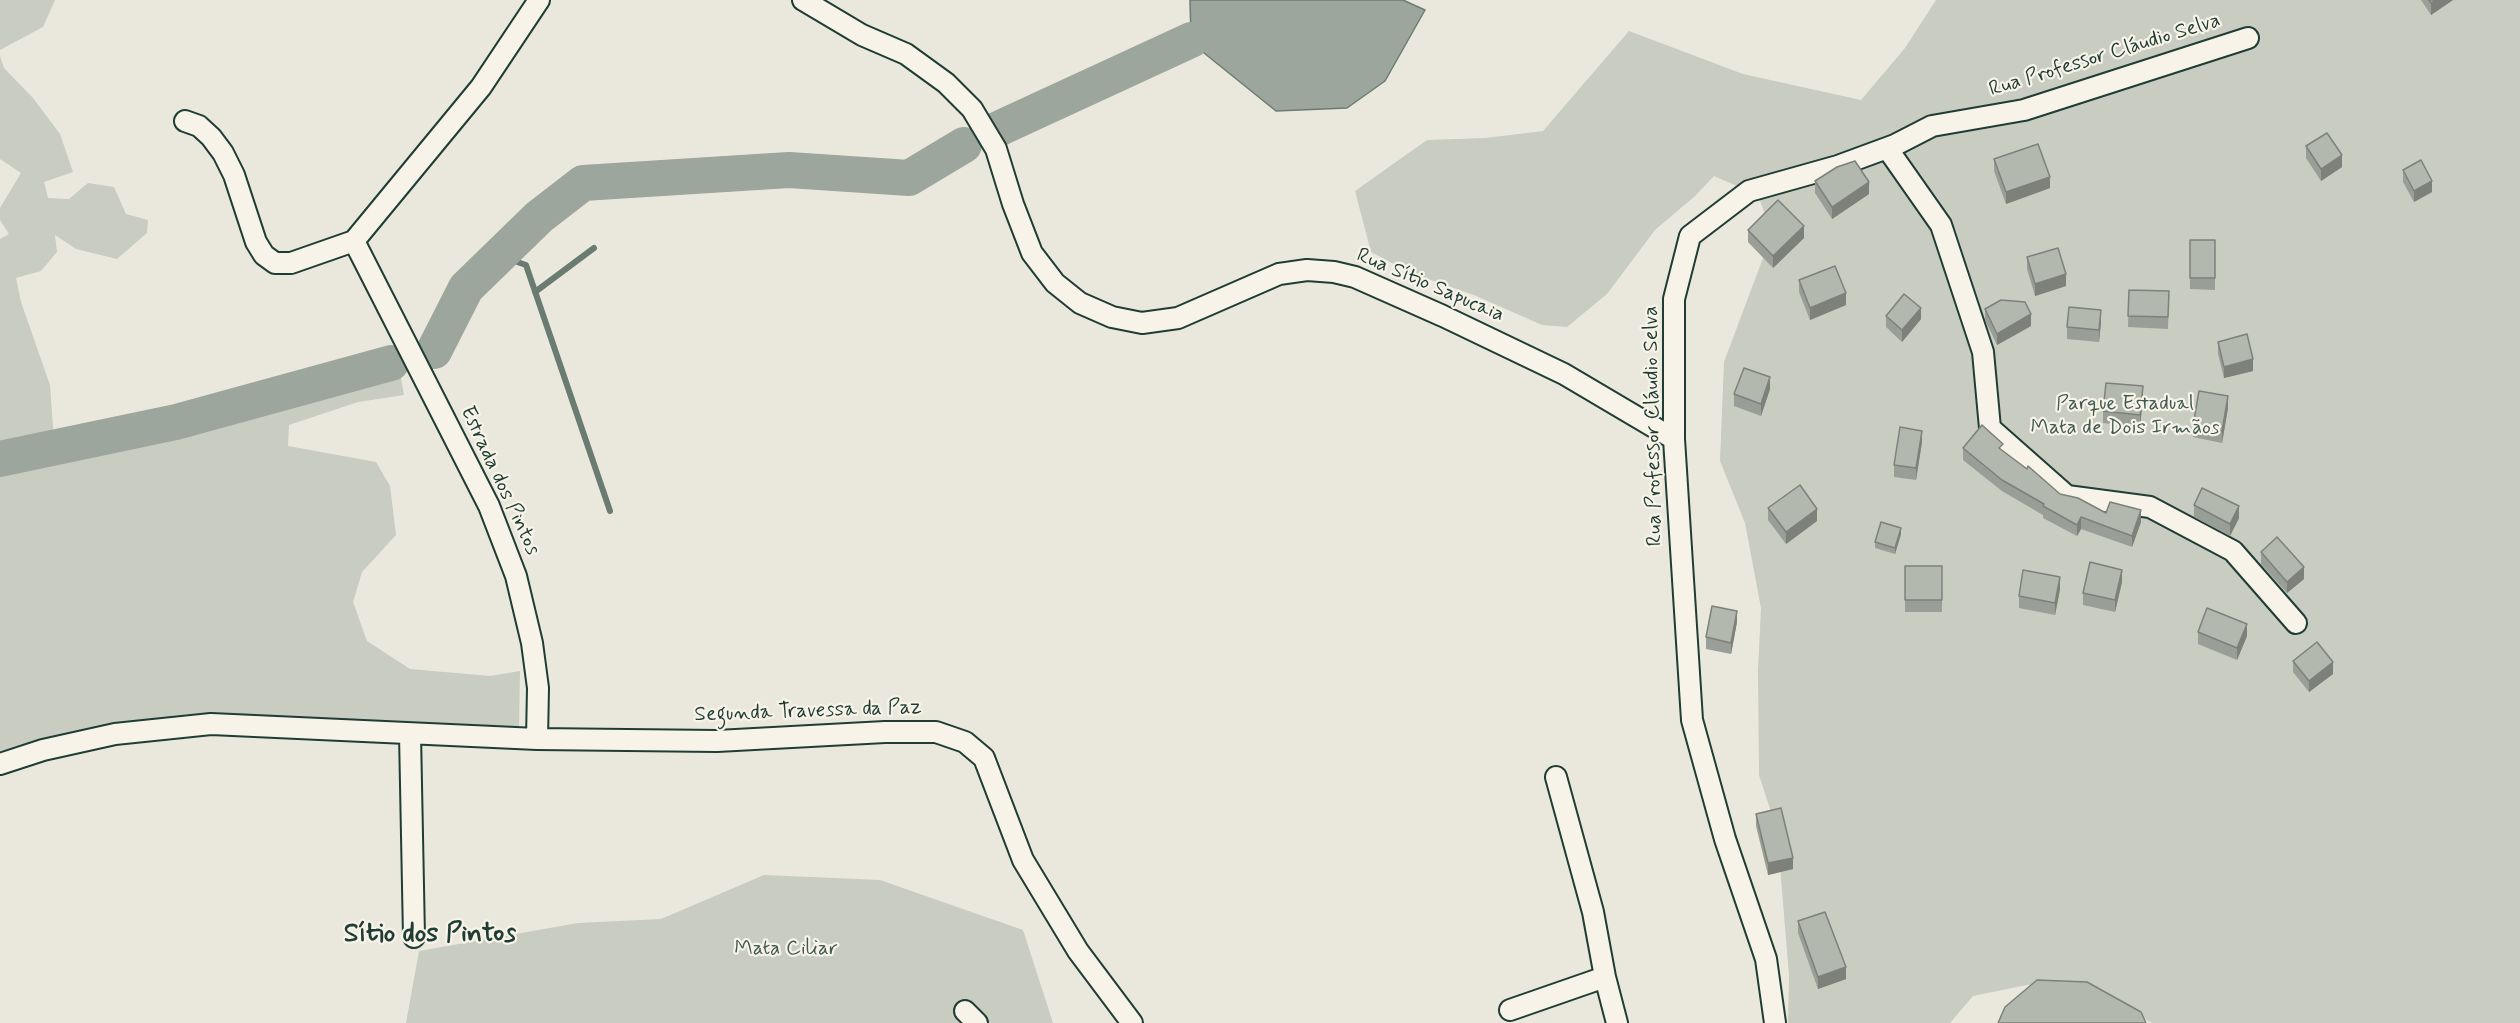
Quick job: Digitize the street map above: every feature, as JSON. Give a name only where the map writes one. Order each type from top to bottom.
[{"type":"street","points":[[185,121],[205,132],[224,153],[234,175],[256,242],[264,255],[275,263],[291,263],[354,241],[482,87],[539,0]]},
{"type":"street","name":"Rua Sítio Sapucaia","points":[[803,0],[862,35],[906,54],[946,83],[972,109],[996,149],[1013,204],[1032,253],[1055,283],[1080,303],[1112,317],[1142,323],[1178,318],[1279,274],[1307,270],[1334,272],[1354,277],[1443,316],[1564,374],[1674,439]]},
{"type":"street","name":"Rua Professor Cláudio Selva","points":[[1775,1023],[1766,959],[1725,839],[1692,720],[1674,439],[1674,299],[1690,236],[1749,191],[1838,166],[1887,148],[1932,126],[2024,110],[2248,38]]},
{"type":"street","points":[[1887,148],[1941,225],[1983,352],[1990,428],[2067,496],[2150,507],[2233,551],[2296,623]]},
{"type":"street","name":"Estrada dos Pintos","points":[[354,241],[489,506],[516,576],[532,643],[538,688],[537,739]]},
{"type":"street","points":[[0,764],[44,750],[116,734],[212,724],[537,739]]},
{"type":"street","name":"Segunda Travessa da Paz","points":[[537,739],[717,741],[885,732],[936,732],[965,742],[984,758],[1023,860],[1078,951],[1132,1023]]},
{"type":"street","points":[[410,734],[414,937]]},
{"type":"street","points":[[1556,777],[1593,912],[1605,977],[1617,1023]]},
{"type":"street","points":[[1510,1010],[1605,977]]},
{"type":"green space","points":[[0,0],[55,0],[43,27],[0,50]]},
{"type":"green space","name":"Parque Estadual Mata de Dois Irmãos","points":[[1936,0],[2520,0],[2520,1023],[2152,1023],[2082,985],[2027,985],[1973,996],[1950,1023],[1788,1023],[1789,975],[1777,830],[1759,775],[1758,670],[1761,608],[1745,523],[1720,461],[1724,362],[1772,234],[1758,195],[1714,176],[1695,196],[1655,230],[1607,294],[1567,327],[1542,325],[1474,295],[1411,273],[1371,252],[1355,191],[1427,140],[1485,138],[1543,131],[1629,31],[1743,74],[1861,100],[1905,48]]},
{"type":"green space","points":[[0,56],[4,68],[33,98],[60,134],[73,172],[44,182],[48,198],[69,199],[88,183],[114,187],[126,214],[148,220],[147,233],[117,259],[76,249],[55,235],[57,252],[41,271],[16,278],[21,302],[50,385],[54,441],[195,410],[393,357],[400,372],[404,395],[358,402],[289,425],[288,446],[376,462],[390,486],[396,535],[362,572],[353,602],[367,641],[410,669],[490,676],[520,671],[519,729],[236,716],[109,724],[0,753],[0,239],[9,234],[0,220],[0,208],[21,173],[0,159]]},
{"type":"green space","name":"Mata Ciliar","points":[[764,875],[880,880],[1023,930],[1053,1023],[406,1023],[419,951],[578,923],[661,919]]},
{"type":"shaded area","points":[[1190,0],[1403,0],[1425,10],[1385,81],[1347,108],[1276,111],[1204,53],[1191,39]]},
{"type":"building","points":[[2327,133],[2342,155],[2321,169],[2306,146]]},
{"type":"building","points":[[2038,144],[2050,177],[2006,192],[1994,159]]},
{"type":"building","points":[[2421,160],[2432,181],[2414,191],[2403,170]]},
{"type":"building","points":[[1855,161],[1869,182],[1832,207],[1815,181],[1837,167]]},
{"type":"building","points":[[1778,200],[1804,226],[1773,256],[1748,230]]},
{"type":"building","points":[[2190,240],[2215,240],[2215,278],[2190,278]]},
{"type":"building","points":[[2058,248],[2066,274],[2035,284],[2027,257]]},
{"type":"building","points":[[1835,266],[1846,293],[1810,308],[1799,280]]},
{"type":"building","points":[[2129,290],[2169,291],[2168,317],[2128,316]]},
{"type":"building","points":[[1904,294],[1921,308],[1902,330],[1886,316]]},
{"type":"building","points":[[2001,300],[2025,302],[2031,314],[1997,334],[1985,309]]},
{"type":"building","points":[[2069,307],[2101,310],[2099,330],[2067,327]]},
{"type":"building","points":[[2247,334],[2253,359],[2224,367],[2218,342]]},
{"type":"building","points":[[1744,368],[1770,377],[1761,404],[1734,394]]},
{"type":"building","points":[[2106,383],[2143,386],[2140,415],[2103,411]]},
{"type":"building","points":[[2199,391],[2228,396],[2222,431],[2193,426]]},
{"type":"building","points":[[1982,425],[2003,444],[1999,448],[2027,469],[2028,466],[2060,494],[2078,498],[2106,513],[2110,502],[2141,510],[2132,536],[2081,517],[2077,525],[2002,480],[1963,448]]},
{"type":"building","points":[[1900,427],[1922,431],[1916,468],[1894,465]]},
{"type":"building","points":[[1800,485],[1817,509],[1786,532],[1768,508]]},
{"type":"building","points":[[2202,488],[2239,506],[2230,524],[2194,505]]},
{"type":"building","points":[[1881,522],[1901,528],[1895,548],[1875,542]]},
{"type":"building","points":[[2277,537],[2304,567],[2287,582],[2261,552]]},
{"type":"building","points":[[2090,562],[2122,570],[2115,600],[2083,593]]},
{"type":"building","points":[[1905,566],[1942,566],[1942,600],[1905,600]]},
{"type":"building","points":[[2023,570],[2060,577],[2055,603],[2019,596]]},
{"type":"building","points":[[1712,606],[1737,611],[1731,643],[1706,637]]},
{"type":"building","points":[[2207,608],[2247,624],[2237,648],[2198,632]]},
{"type":"building","points":[[2317,642],[2333,662],[2309,681],[2293,661]]},
{"type":"building","points":[[1781,808],[1793,858],[1768,863],[1756,814]]},
{"type":"building","points":[[1825,912],[1846,967],[1818,977],[1798,921]]},
{"type":"building","points":[[2037,980],[2087,982],[2141,1012],[2146,1023],[1998,1023],[2005,1007]]},
{"type":"waterway","points":[[998,129],[1191,40]]},
{"type":"waterway","points":[[434,351],[466,288],[539,217],[583,183],[789,170],[909,178],[964,145]]},
{"type":"waterway","points":[[535,292],[594,248]]},
{"type":"waterway","points":[[500,256],[526,265],[610,511]]},
{"type":"waterway","points":[[0,459],[176,422],[391,363]]},
{"type":"district","name":"Sítio dos Pintos","points":[[430,935]]}]
